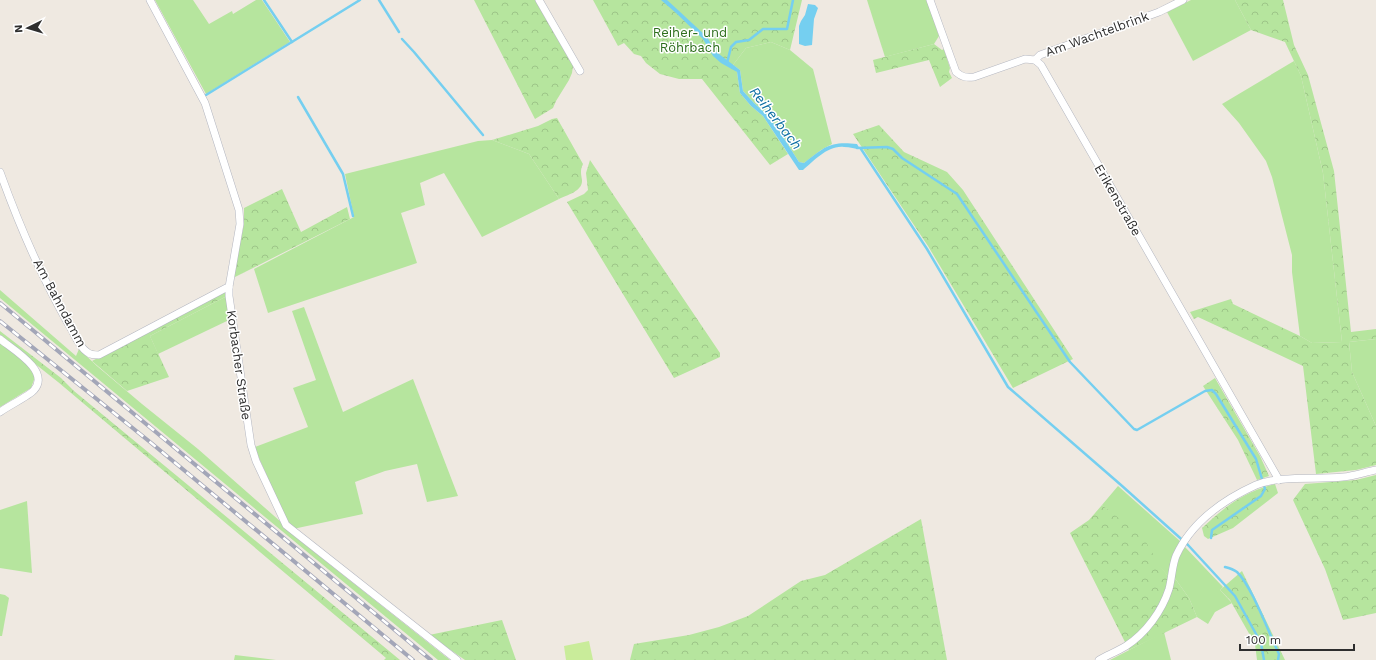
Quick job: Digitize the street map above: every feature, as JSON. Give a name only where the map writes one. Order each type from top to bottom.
[{"type":"street","name":"Korbacher Straße","points":[[150,0],[205,103],[239,210],[240,224],[229,288],[251,445],[256,461],[286,525],[457,660]]},
{"type":"street","points":[[539,0],[580,71]]},
{"type":"street","points":[[930,0],[956,72],[961,76],[966,78],[974,77],[1025,59],[1035,60]]},
{"type":"street","name":"Am Wachtelbrink","points":[[1035,60],[1040,55],[1159,12],[1183,0]]},
{"type":"street","name":"Erikenstraße","points":[[1035,60],[1041,65],[1279,480]]},
{"type":"street","name":"Am Bahndamm","points":[[0,172],[20,225],[42,272],[65,319],[83,348],[88,353],[99,355],[226,288],[229,288]]},
{"type":"street","points":[[0,339],[31,363],[37,370],[38,384],[34,390],[0,412]]},
{"type":"street","points":[[1099,660],[1126,646],[1143,633],[1150,624],[1165,598],[1169,588],[1176,557],[1186,538],[1200,521],[1217,507],[1232,497],[1270,481],[1344,477],[1376,470]]},
{"type":"green space","points":[[155,0],[193,0],[209,24],[232,11],[233,14],[256,0],[262,0],[290,42],[206,94]]},
{"type":"green space","points":[[474,0],[535,0],[573,66],[569,80],[553,108],[535,119]]},
{"type":"green space","name":"Reiher- und Röhrbach","points":[[593,0],[802,0],[790,50],[771,42],[746,48],[733,65],[737,72],[740,93],[751,106],[763,116],[788,154],[770,165],[702,79],[679,79],[660,74],[646,63],[641,56],[634,54],[624,43],[618,46]]},
{"type":"green space","points":[[867,0],[927,0],[939,36],[934,44],[885,57]]},
{"type":"green space","points":[[1191,0],[1235,0],[1251,30],[1193,61],[1167,12]]},
{"type":"green space","points":[[1235,0],[1283,0],[1294,45],[1308,75],[1334,171],[1351,332],[1376,329],[1376,339],[1349,342],[1352,372],[1376,426],[1376,465],[1356,470],[1316,474],[1303,366],[1198,317],[1194,319],[1190,312],[1231,299],[1233,304],[1312,343],[1342,342],[1323,173],[1301,76],[1285,42],[1251,30]]},
{"type":"green space","points":[[771,42],[790,50],[813,69],[832,144],[821,150],[804,163],[799,162],[778,129],[765,113],[743,91],[740,70],[733,65],[746,48]]},
{"type":"green space","points":[[934,44],[942,50],[944,49],[950,68],[949,72],[952,78],[940,87],[929,60],[876,73],[873,60]]},
{"type":"green space","points":[[1294,61],[1301,76],[1323,173],[1342,342],[1312,343],[1300,336],[1292,272],[1292,255],[1272,177],[1266,161],[1239,123],[1222,104]]},
{"type":"green space","points":[[557,118],[583,164],[581,170],[582,184],[580,187],[574,192],[559,199],[529,154],[492,140],[538,126]]},
{"type":"green space","points":[[879,125],[904,152],[947,172],[963,190],[1073,359],[1013,388],[928,246],[853,134]]},
{"type":"green space","points":[[492,140],[529,154],[559,199],[482,237],[444,173],[420,183],[425,205],[401,213],[417,263],[268,313],[254,269],[354,217],[345,174],[478,141]]},
{"type":"green space","points":[[590,160],[720,353],[720,357],[674,378],[567,202],[584,194],[588,190],[586,173]]},
{"type":"green space","points":[[282,189],[301,232],[347,207],[350,219],[233,278],[244,224],[244,208]]},
{"type":"green space","points":[[0,290],[76,356],[79,349],[142,404],[198,449],[281,522],[283,526],[294,536],[450,660],[438,660],[0,298]]},
{"type":"green space","points":[[226,290],[227,296],[150,336],[169,377],[127,391],[92,361]]},
{"type":"green space","points":[[227,296],[229,320],[158,354],[150,336]]},
{"type":"green space","points":[[304,307],[343,412],[413,379],[458,496],[427,502],[417,464],[385,471],[355,482],[363,514],[293,529],[287,521],[255,447],[308,427],[293,388],[316,380],[292,311]]},
{"type":"green space","points":[[0,331],[61,378],[74,391],[400,660],[384,660],[386,658],[58,382],[0,336]]},
{"type":"green space","points":[[1376,339],[1376,426],[1352,372],[1349,342]]},
{"type":"green space","points":[[0,343],[28,364],[35,377],[31,388],[0,407]]},
{"type":"green space","points":[[1215,378],[1260,456],[1269,476],[1257,480],[1238,440],[1203,386]]},
{"type":"green space","points":[[1376,475],[1376,613],[1343,620],[1325,569],[1293,500],[1305,484],[1356,480]]},
{"type":"green space","points":[[1275,484],[1278,493],[1233,528],[1208,539],[1204,536],[1202,528],[1227,507],[1253,491]]},
{"type":"green space","points":[[1118,486],[1181,542],[1168,576],[1117,518],[1102,505]]},
{"type":"green space","points":[[27,501],[32,573],[0,568],[0,510]]},
{"type":"green space","points":[[1102,505],[1143,537],[1160,566],[1168,576],[1174,577],[1189,598],[1197,617],[1129,650],[1070,533],[1089,520]]},
{"type":"green space","points":[[921,519],[947,660],[630,660],[634,644],[689,635],[719,627],[748,616],[801,581],[825,575]]},
{"type":"green space","points":[[1185,547],[1223,587],[1220,590],[1232,603],[1215,612],[1208,624],[1197,617],[1189,598],[1174,577],[1179,557]]},
{"type":"green space","points":[[1242,571],[1285,660],[1257,660],[1255,644],[1230,600],[1220,590]]},
{"type":"green space","points":[[0,594],[9,598],[2,636],[0,636]]},
{"type":"green space","points":[[502,620],[516,660],[465,660],[429,635]]},
{"type":"green space","points":[[1164,632],[1171,660],[1110,660]]},
{"type":"green space","points":[[589,641],[593,660],[566,660],[564,646]]},
{"type":"green space","points":[[235,655],[276,660],[234,660]]},
{"type":"water","points":[[661,0],[667,0],[707,37],[715,51],[740,70],[743,91],[765,113],[778,129],[799,162],[804,163],[823,149],[833,144],[857,144],[860,149],[844,147],[832,148],[822,154],[803,170],[799,170],[763,116],[751,106],[740,93],[737,72],[721,63],[713,56],[703,39]]},
{"type":"water","points":[[808,4],[815,5],[818,8],[814,19],[812,45],[805,46],[799,44],[799,26],[805,15]]},
{"type":"waterway","points":[[264,0],[292,42]]},
{"type":"waterway","points":[[206,95],[360,0]]},
{"type":"waterway","points":[[379,0],[399,32]]},
{"type":"waterway","points":[[727,63],[731,47],[736,42],[749,40],[763,29],[787,29],[793,0]]},
{"type":"waterway","points":[[402,39],[483,135]]},
{"type":"waterway","points":[[298,97],[343,174],[353,216]]},
{"type":"waterway","points":[[857,148],[887,147],[893,149],[902,158],[957,194],[1070,362],[1134,429],[1137,430],[1205,391],[1212,390],[1216,394],[1256,459],[1265,489],[1261,496],[1212,530],[1211,538]]},
{"type":"waterway","points":[[861,149],[927,249],[1008,387],[1188,545],[1235,596],[1261,643],[1264,660]]},
{"type":"waterway","name":"Reiherbach","points":[[1225,567],[1237,572],[1243,579],[1260,611],[1279,654],[1278,660]]},
{"type":"railway","points":[[0,303],[431,660]]},
{"type":"railway","points":[[0,321],[150,442],[413,660]]}]
